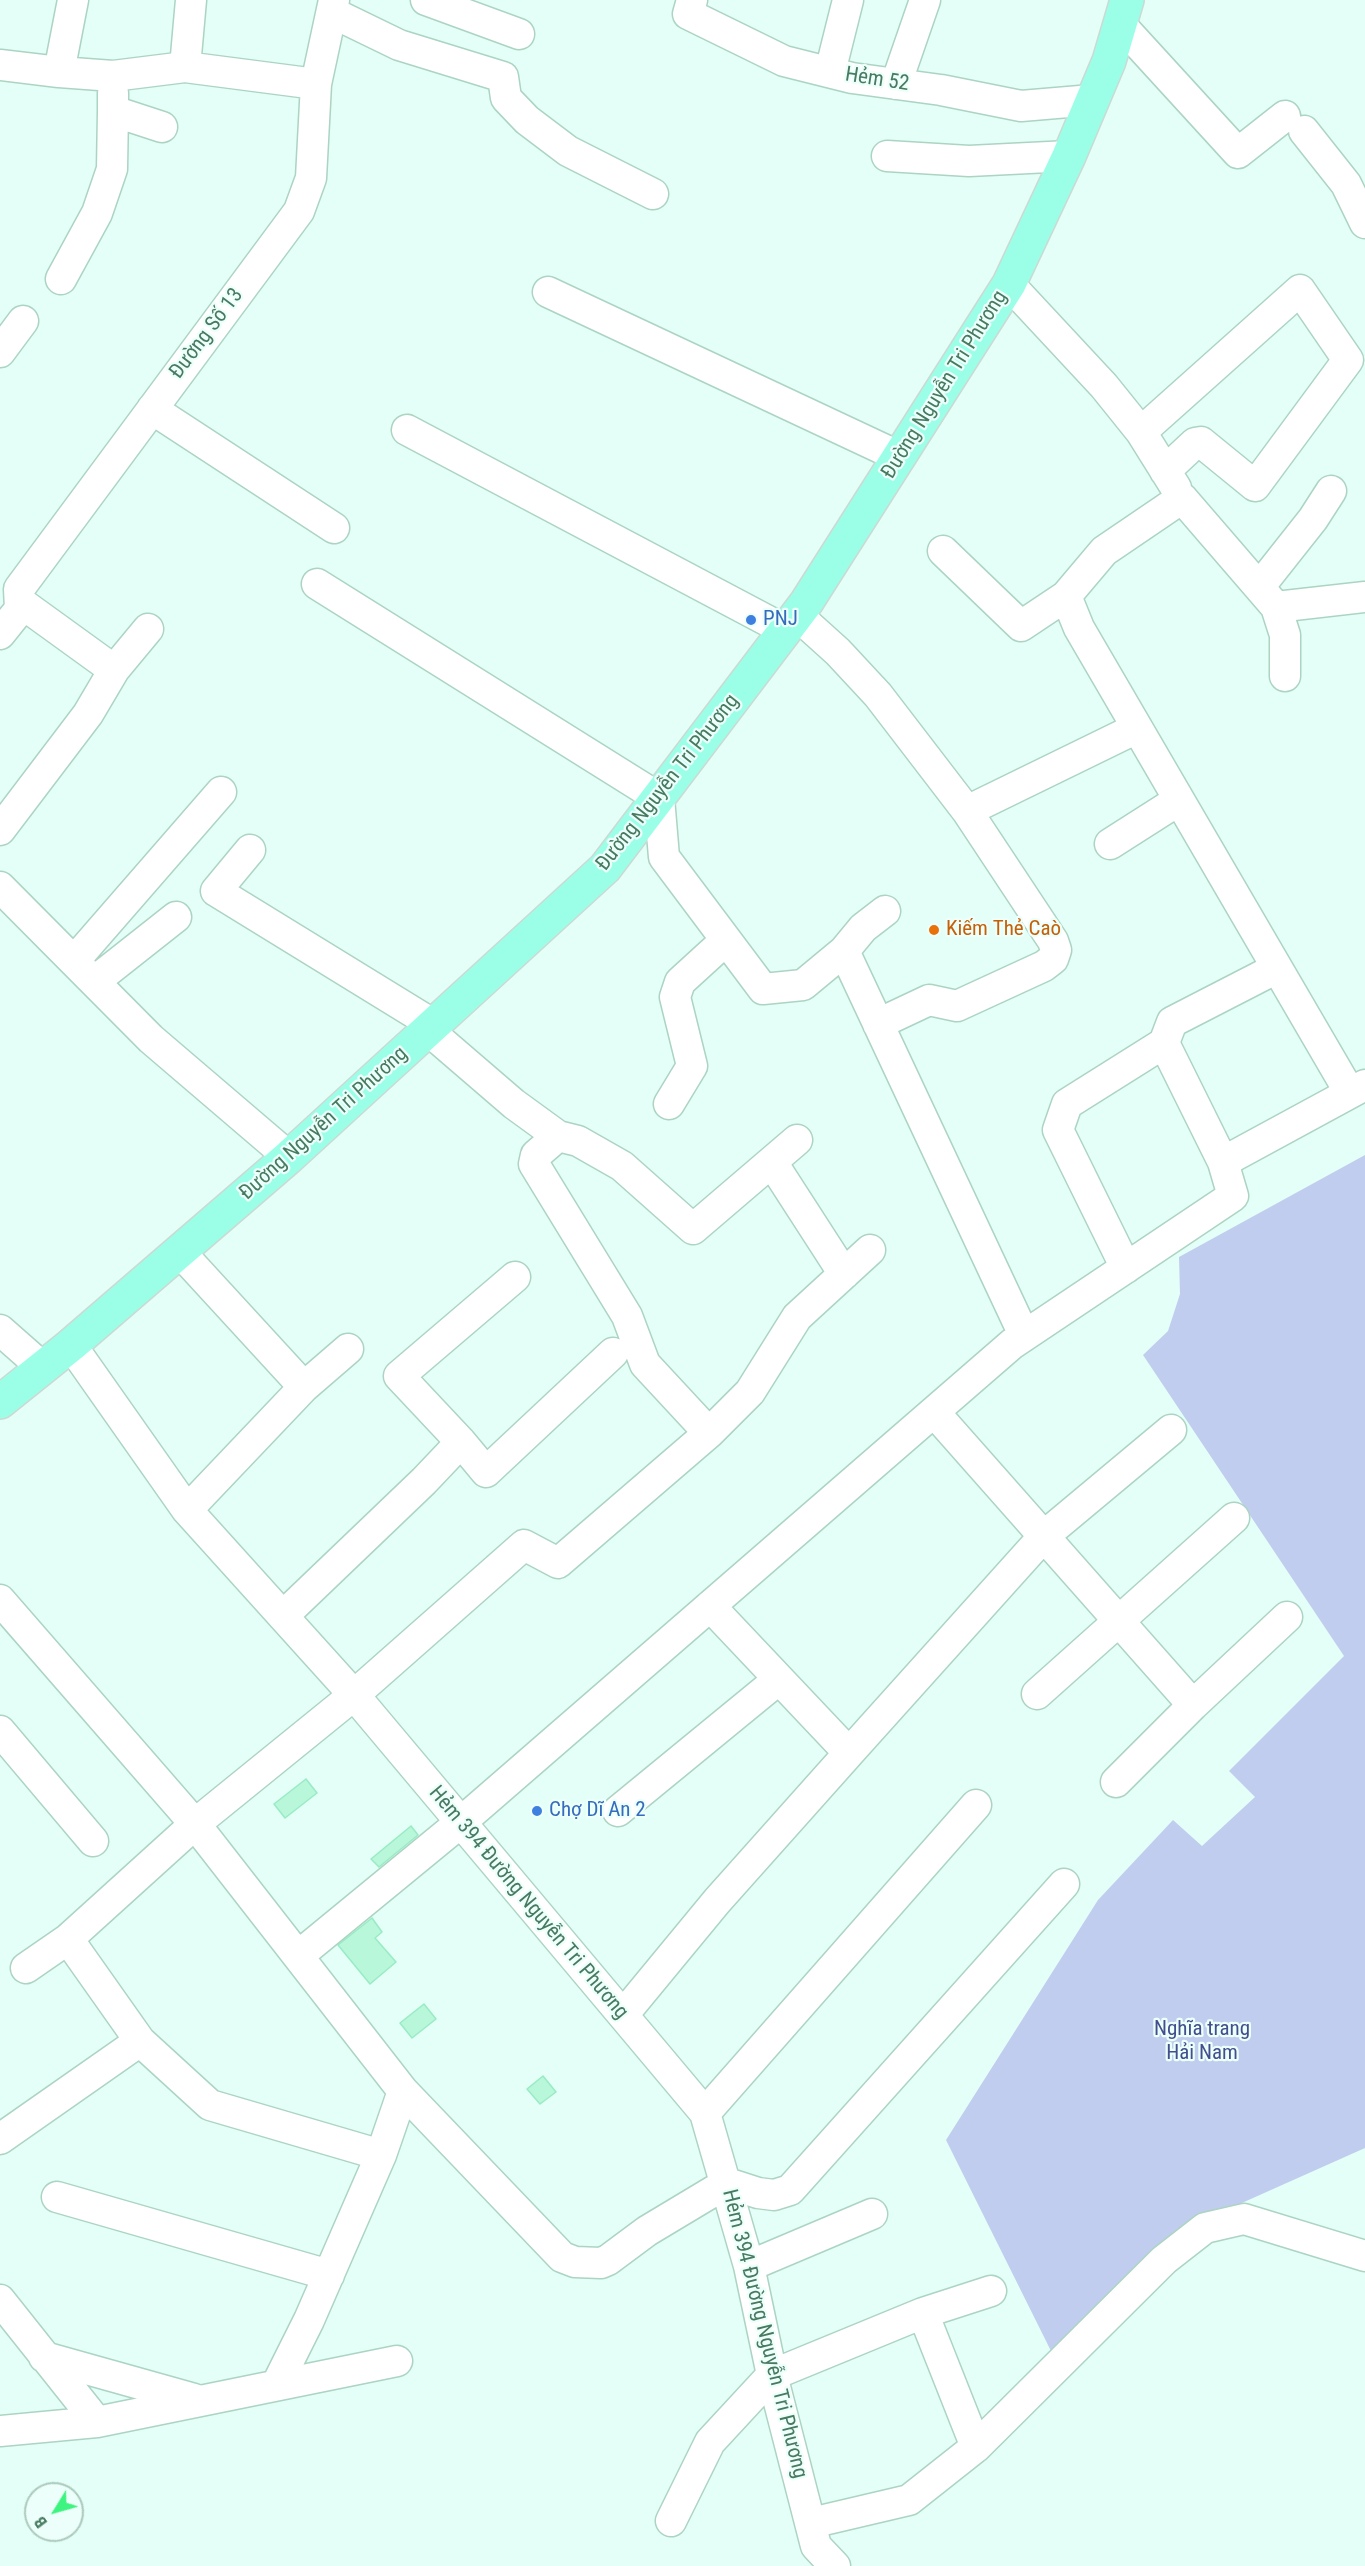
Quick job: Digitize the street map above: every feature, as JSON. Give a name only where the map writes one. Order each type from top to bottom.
[{"type":"main road","name":"Đường Nguyễn Tri Phương","points":[[0,1402],[71,1345],[289,1157],[605,868],[791,622],[900,457],[1009,284],[1069,156],[1124,12]]},
{"type":"street","points":[[59,72],[73,0]]},
{"type":"street","points":[[185,66],[191,0]]},
{"type":"street","points":[[426,0],[519,34]]},
{"type":"street","name":"Hẻm 52","points":[[692,0],[688,14],[784,61],[830,72],[1021,105],[1092,100]]},
{"type":"street","points":[[830,72],[848,0]]},
{"type":"street","points":[[896,84],[925,0]]},
{"type":"street","points":[[334,7],[399,45],[502,77],[506,98],[527,120],[568,151],[653,195]]},
{"type":"street","name":"Đường Số 13","points":[[0,634],[20,609],[19,595],[152,409],[299,211],[311,178],[316,84],[334,7]]},
{"type":"street","points":[[1124,12],[1238,153],[1295,124],[1346,184],[1365,223]]},
{"type":"street","points":[[0,65],[113,76],[185,66],[316,84]]},
{"type":"street","points":[[61,279],[97,213],[112,169],[113,76]]},
{"type":"street","points":[[113,111],[162,127]]},
{"type":"street","points":[[887,156],[969,160],[1069,156]]},
{"type":"street","points":[[1009,284],[1104,386],[1141,432],[1182,498],[1268,596],[1285,635],[1285,676]]},
{"type":"street","points":[[1141,432],[1300,290],[1347,360],[1261,492],[1200,442],[1195,443],[1165,471]]},
{"type":"street","points":[[548,292],[900,457]]},
{"type":"street","points":[[0,352],[23,321]]},
{"type":"street","points":[[152,409],[334,528]]},
{"type":"street","points":[[407,430],[791,622],[838,652],[878,695],[967,811],[1053,941],[1056,950],[1053,959],[957,1005],[929,1000],[878,1024]]},
{"type":"street","points":[[1268,596],[1331,491]]},
{"type":"street","points":[[943,550],[1021,626],[1066,596],[1104,551],[1182,498]]},
{"type":"street","points":[[317,584],[659,798],[664,857],[763,989],[803,985],[844,951],[863,928],[885,911]]},
{"type":"street","points":[[19,595],[114,670]]},
{"type":"street","points":[[1066,596],[1079,628],[1277,968],[1358,1089],[1223,1162]]},
{"type":"street","points":[[1268,596],[1365,597]]},
{"type":"street","points":[[0,830],[88,714],[114,670],[148,629]]},
{"type":"street","points":[[967,811],[1137,728]]},
{"type":"street","points":[[85,971],[221,792]]},
{"type":"street","points":[[1110,844],[1179,800]]},
{"type":"street","points":[[250,850],[216,891],[431,1028],[514,1104],[558,1136],[578,1141],[622,1166],[693,1228],[772,1164],[797,1140]]},
{"type":"street","points":[[3,897],[85,971],[151,1039],[289,1157]]},
{"type":"street","points":[[85,971],[176,917]]},
{"type":"street","points":[[669,1104],[693,1066],[675,997],[680,982],[726,940]]},
{"type":"street","points":[[844,951],[1024,1335]]},
{"type":"street","points":[[1126,1268],[1058,1130],[1067,1104],[1164,1043],[1172,1022],[1277,968]]},
{"type":"street","points":[[298,1956],[460,1823],[1024,1335],[1233,1196],[1223,1162],[1164,1043]]},
{"type":"street","points":[[558,1136],[536,1155],[534,1164],[627,1316],[645,1364],[709,1433]]},
{"type":"street","points":[[772,1164],[844,1274]]},
{"type":"street","points":[[26,1968],[68,1939],[195,1824],[354,1695],[524,1545],[558,1563],[709,1433],[750,1392],[797,1317],[870,1250]]},
{"type":"street","points":[[180,1252],[304,1388]]},
{"type":"street","points":[[514,1277],[399,1376],[486,1472],[613,1353]]},
{"type":"street","points":[[0,1330],[42,1367]]},
{"type":"street","name":"Hẻm 394 Đường Nguyễn Tri Phương","points":[[71,1345],[187,1509],[354,1695],[705,2113],[727,2183],[749,2266],[772,2374],[821,2545]]},
{"type":"street","points":[[187,1509],[304,1388],[348,1349]]},
{"type":"street","points":[[934,1412],[1193,1705]]},
{"type":"street","points":[[623,2015],[717,1901],[1044,1536],[1171,1430]]},
{"type":"street","points":[[283,1616],[424,1481],[461,1442]]},
{"type":"street","points":[[1038,1694],[1234,1518]]},
{"type":"street","points":[[0,1600],[195,1824],[403,2091],[562,2257],[575,2262],[601,2263],[608,2260],[647,2231],[727,2183],[774,2195],[790,2190],[1064,1884]]},
{"type":"street","points":[[710,1606],[849,1753]]},
{"type":"street","points":[[1116,1782],[1193,1705],[1287,1617]]},
{"type":"street","points":[[618,1811],[779,1679]]},
{"type":"street","points":[[0,1731],[93,1841]]},
{"type":"street","points":[[705,2113],[976,1805]]},
{"type":"street","points":[[68,1939],[140,2040],[210,2105],[381,2155]]},
{"type":"street","points":[[0,2139],[140,2040]]},
{"type":"street","points":[[277,2384],[329,2275],[381,2155],[403,2091]]},
{"type":"street","points":[[57,2197],[329,2275]]},
{"type":"street","points":[[749,2266],[872,2214]]},
{"type":"street","points":[[821,2545],[909,2500],[976,2447],[1164,2260],[1205,2228],[1244,2219],[1365,2256]]},
{"type":"street","points":[[671,2521],[710,2442],[772,2374],[923,2313],[991,2291]]},
{"type":"street","points":[[0,2300],[96,2422]]},
{"type":"street","points":[[923,2313],[976,2447]]},
{"type":"street","points":[[44,2357],[200,2401]]},
{"type":"street","points":[[0,2431],[96,2422],[398,2361]]},
{"type":"green space","name":"Nghĩa trang Hải Nam","points":[[1365,1155],[1365,2148],[1197,2223],[1051,2351],[946,2140],[1098,1900],[1173,1820],[1202,1846],[1255,1797],[1229,1771],[1344,1656],[1143,1355],[1168,1331],[1180,1294],[1179,1257]]},
{"type":"building","points":[[306,1779],[317,1793],[285,1818],[274,1804]]},
{"type":"building","points":[[411,1826],[418,1835],[379,1867],[371,1859]]},
{"type":"building","points":[[372,1918],[382,1932],[375,1938],[396,1962],[370,1984],[338,1945]]},
{"type":"building","points":[[424,2004],[436,2019],[412,2038],[400,2023]]},
{"type":"building","points":[[543,2076],[556,2092],[540,2104],[527,2089]]},
{"type":"place","name":"PNJ","points":[[751,620]]},
{"type":"place","name":"Kiếm Thẻ Caò","points":[[934,930]]},
{"type":"place","name":"Chợ Dĩ An 2","points":[[537,1811]]}]
